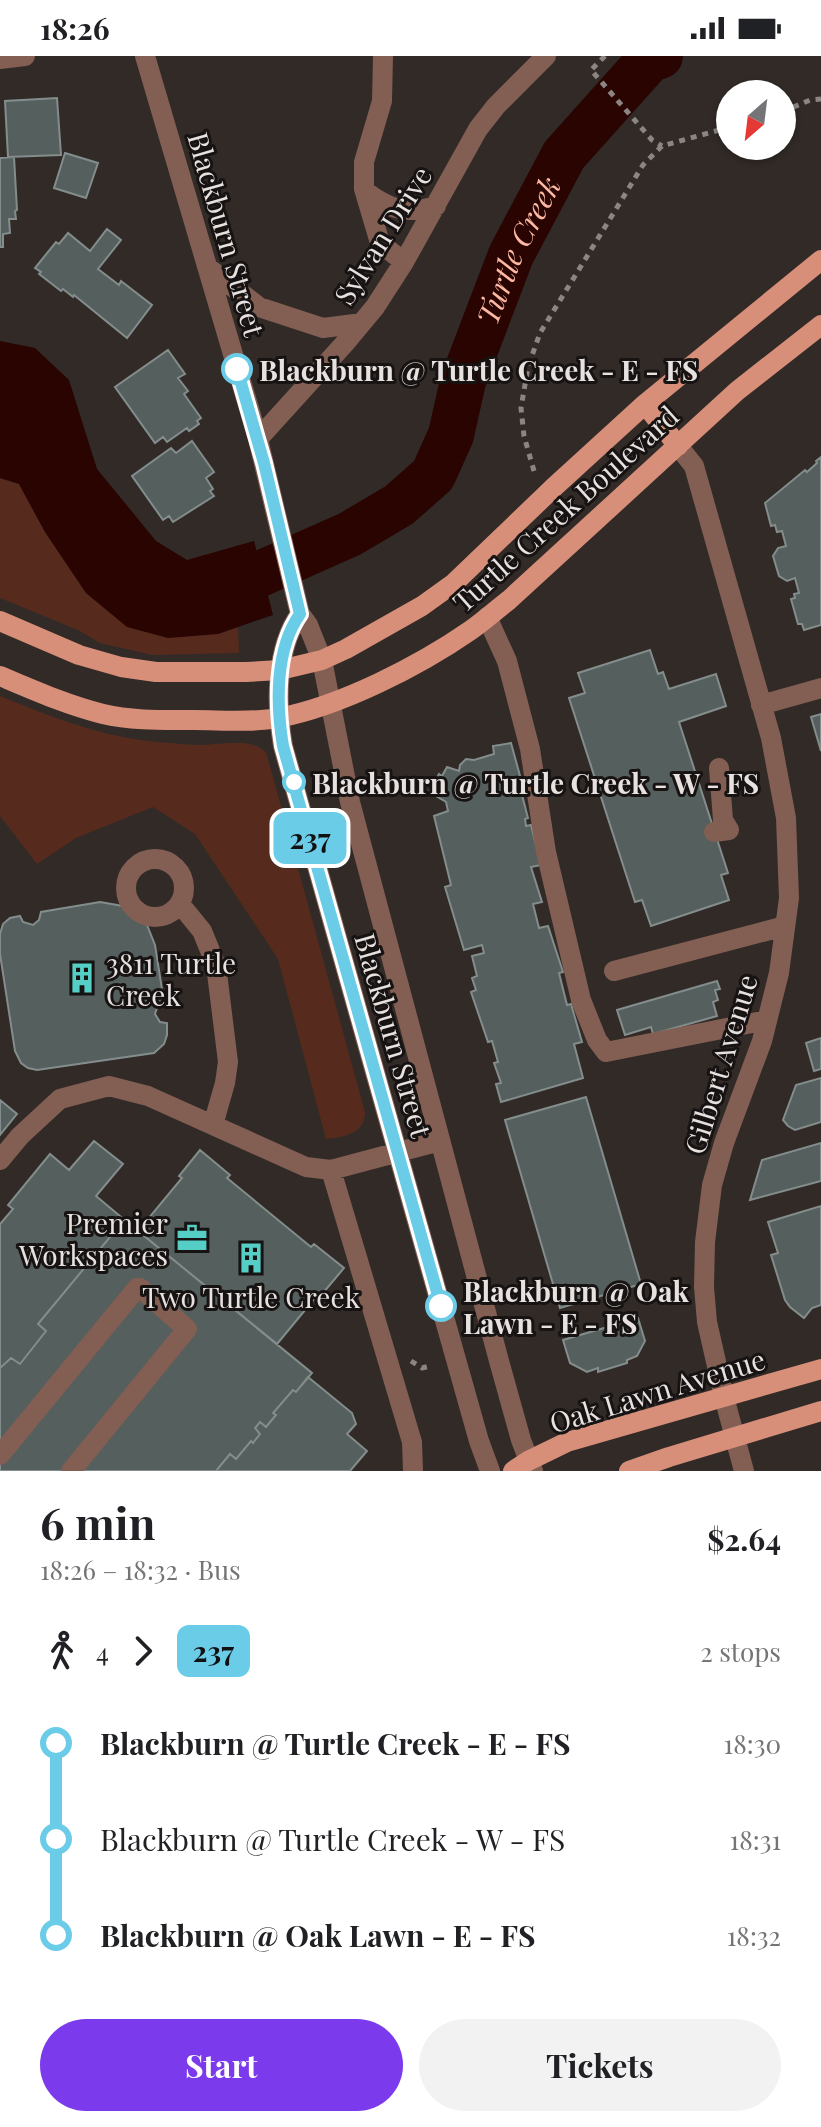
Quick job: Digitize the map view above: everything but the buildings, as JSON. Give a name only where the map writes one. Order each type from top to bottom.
[{"type":"main road","name":"Turtle Creek Boulevard","points":[[0,621],[79,655],[121,667],[156,672],[280,670],[322,660],[422,606],[454,583],[645,404],[821,260]]},
{"type":"main road","name":"Turtle Creek Boulevard","points":[[0,676],[47,696],[104,714],[146,720],[241,720],[279,718],[331,702],[397,674],[461,636],[509,600],[737,391],[821,325]]},
{"type":"main road","points":[[645,404],[678,446]]},
{"type":"main road","name":"Oak Lawn Avenue","points":[[525,1468],[567,1442],[821,1369]]},
{"type":"main road","points":[[629,1471],[821,1411]]},
{"type":"street","points":[[0,59],[25,56]]},
{"type":"street","name":"Blackburn Street","points":[[145,56],[258,439],[300,614],[308,625],[322,660],[350,802],[525,1468]]},
{"type":"street","points":[[383,56],[382,101],[364,162],[365,191],[380,243],[404,262]]},
{"type":"street","name":"Sylvan Drive","points":[[258,439],[362,323],[404,262],[478,129],[496,106],[546,56]]},
{"type":"street","points":[[365,191],[381,203],[400,210],[436,206]]},
{"type":"street","points":[[207,267],[259,307],[323,328],[362,323]]},
{"type":"street","name":"Gilbert Avenue","points":[[678,446],[694,466],[771,738],[786,818],[789,898],[779,973],[762,1041],[724,1143],[712,1185],[708,1214],[704,1287],[707,1322],[744,1471]]},
{"type":"street","name":"Blackburn Street","points":[[300,614],[291,631],[280,670],[279,718],[283,746],[490,1471]]},
{"type":"street","points":[[487,617],[507,661],[530,749],[557,901],[581,1000],[597,1040],[606,1052],[767,1020]]},
{"type":"street","points":[[761,705],[821,688]]},
{"type":"street","points":[[714,832],[729,830],[723,820],[719,768]]},
{"type":"street","points":[[180,904],[202,931],[216,965],[228,1062],[213,1125]]},
{"type":"street","points":[[614,971],[785,926]]},
{"type":"street","points":[[0,1160],[20,1136],[60,1099],[109,1086],[148,1096],[306,1167],[331,1170],[440,1141]]},
{"type":"street","points":[[331,1170],[412,1442],[413,1471]]},
{"type":"street","points":[[0,1455],[140,1288],[187,1329],[71,1471]]},
{"type":"path","points":[[605,56],[591,70],[652,140],[662,146]]},
{"type":"path","points":[[796,106],[821,99]]},
{"type":"path","points":[[534,471],[524,436],[521,408],[528,367],[540,333],[643,165],[662,146],[716,131]]},
{"type":"shaded area","points":[[0,341],[35,348],[69,380],[97,469],[156,541],[187,560],[254,541],[273,615],[218,634],[168,638],[127,627],[86,593],[45,532],[19,484],[0,478]]},
{"type":"shaded area","points":[[0,478],[19,484],[45,532],[86,593],[218,634],[238,627],[239,653],[152,655],[100,643],[78,630],[0,598]]},
{"type":"shaded area","points":[[0,696],[63,720],[126,738],[194,745],[244,743],[266,752],[365,1112],[357,1130],[326,1139],[278,959],[195,834],[153,807],[76,838],[37,864],[0,816]]},
{"type":"waterway","name":"Turtle Creek","points":[[201,585],[244,581],[350,534],[399,505],[433,475],[451,435],[463,381],[511,255],[564,155],[650,59],[660,56]]},
{"type":"bus line","name":"237","points":[[237,369],[264,463],[300,614],[294,622],[280,670],[279,718],[283,746],[441,1306]]},
{"type":"place","name":"Blackburn @ Turtle Creek - E - FS","points":[[237,369]]},
{"type":"place","name":"Blackburn @ Turtle Creek - W - FS","points":[[294,782]]},
{"type":"place","name":"3811 Turtle Creek","points":[[82,978]]},
{"type":"place","name":"Premier Workspaces","points":[[192,1238]]},
{"type":"place","name":"Two Turtle Creek","points":[[251,1258]]},
{"type":"place","name":"Blackburn @ Oak Lawn - E - FS","points":[[441,1306]]}]
